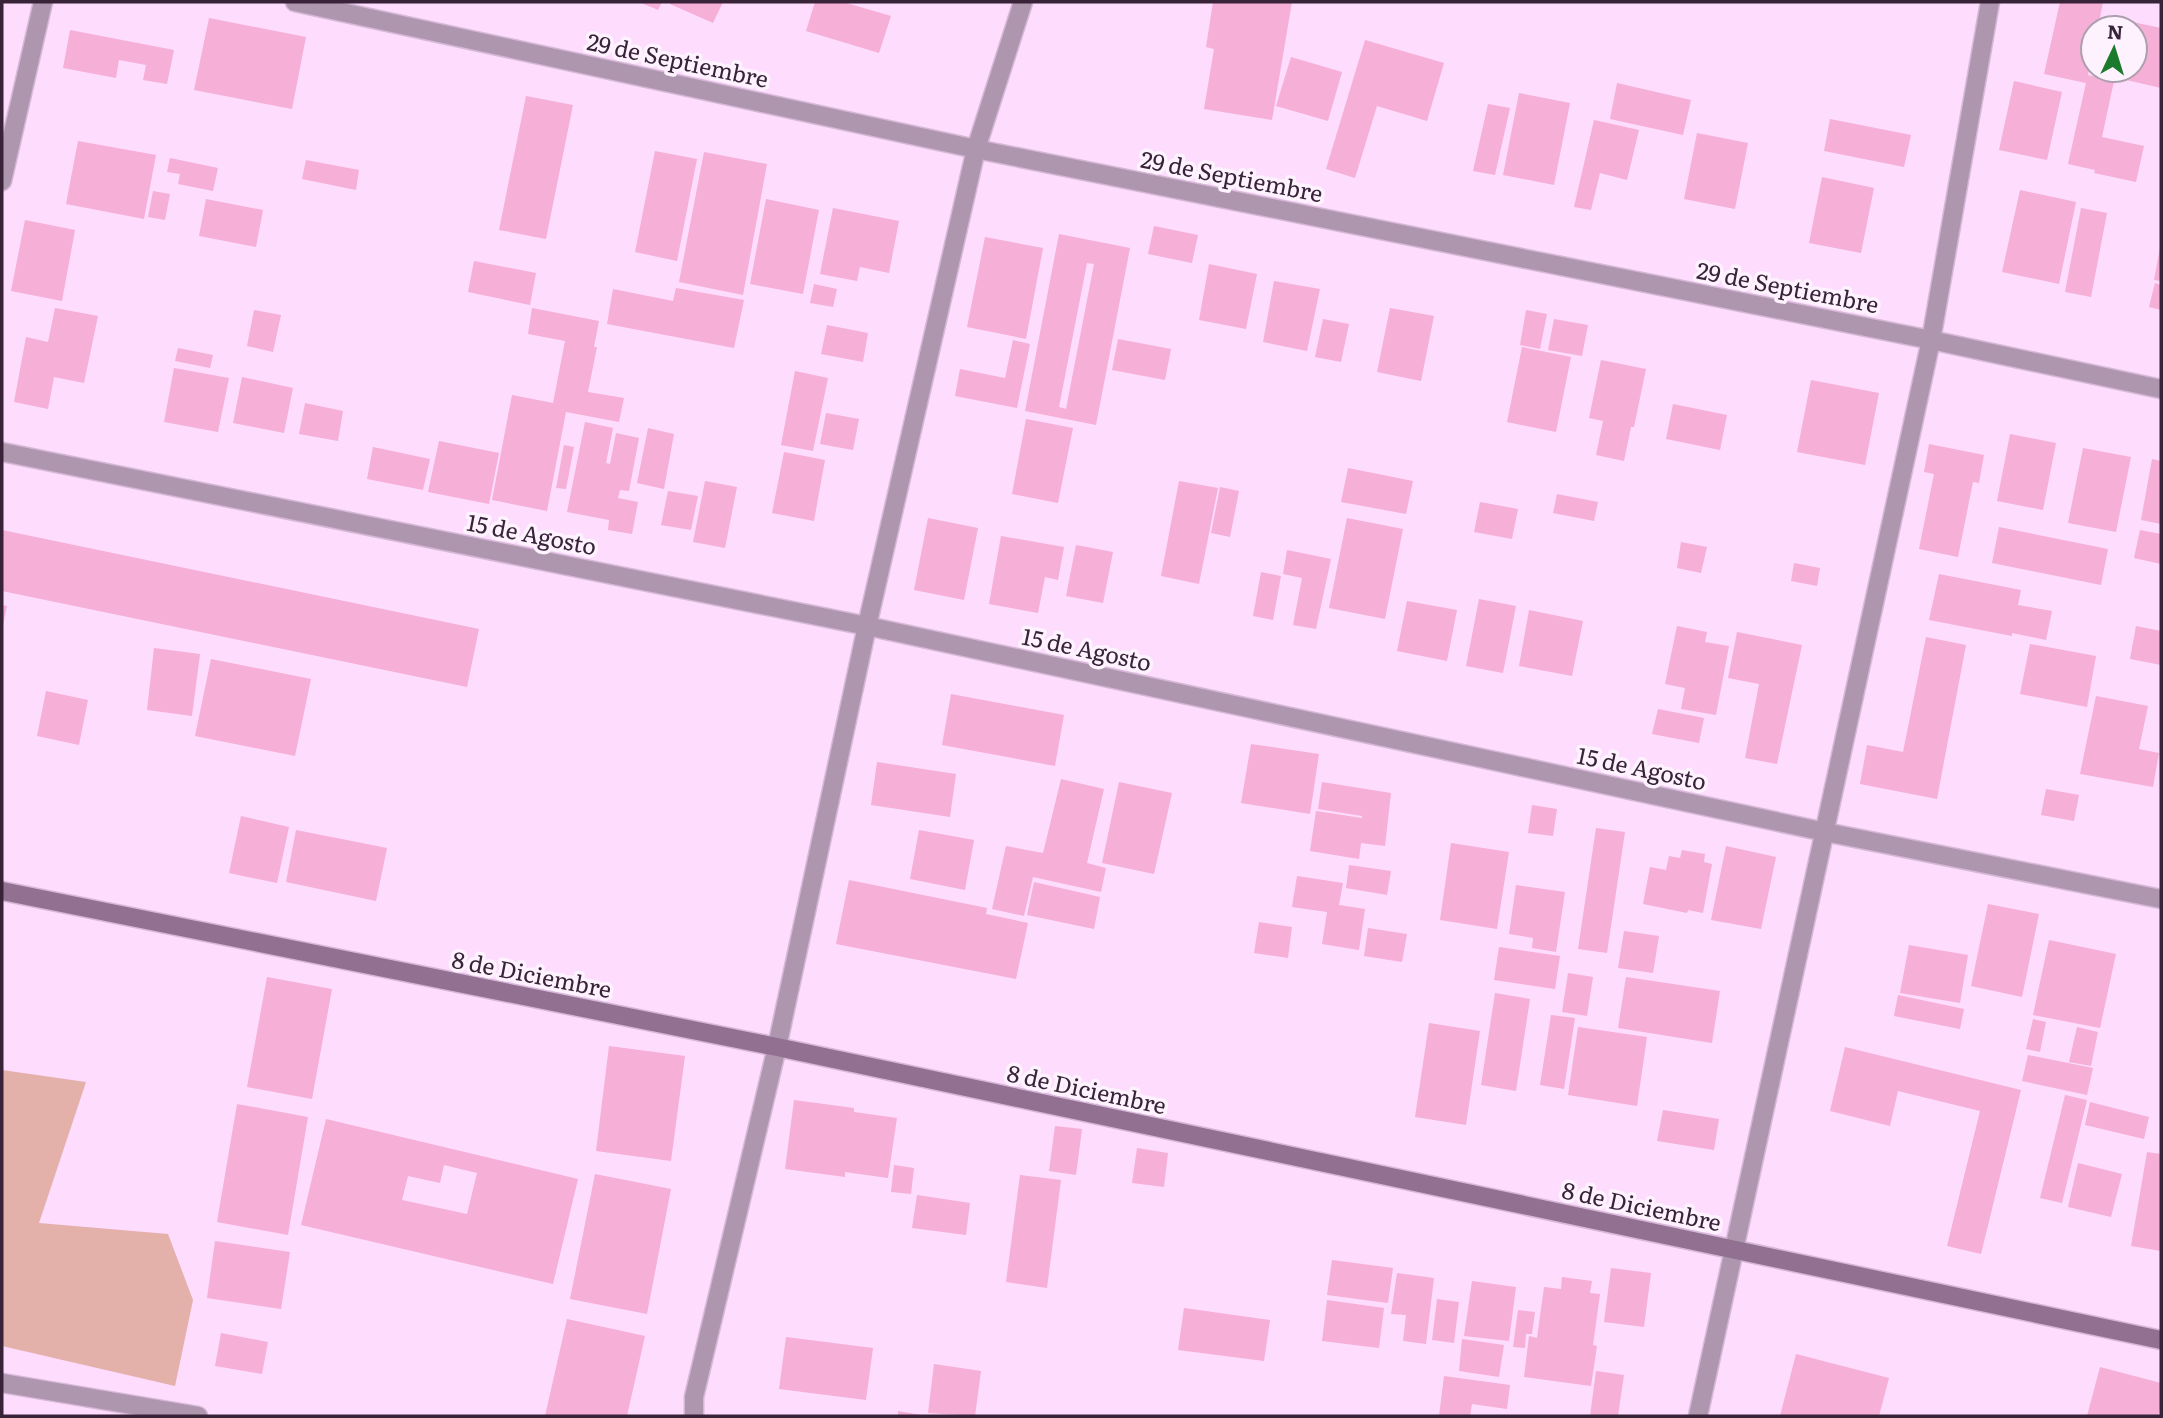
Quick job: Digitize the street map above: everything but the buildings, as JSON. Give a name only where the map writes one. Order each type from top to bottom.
[{"type":"street","points":[[2,181],[43,2]]},
{"type":"street","name":"29 de Septiembre","points":[[295,2],[976,149],[2161,388]]},
{"type":"street","points":[[694,1416],[694,1397],[777,1047],[867,626],[976,149],[1023,2]]},
{"type":"street","points":[[1698,1416],[1931,340],[1990,2]]},
{"type":"street","name":"15 de Agosto","points":[[2,452],[867,626],[1825,832],[2161,899]]},
{"type":"street","name":"8 de Diciembre","points":[[2,891],[777,1047],[2161,1340]]},
{"type":"street","points":[[2,1383],[198,1416]]},
{"type":"shaded area","points":[[2,1070],[86,1082],[39,1223],[168,1234],[193,1300],[175,1386],[2,1346]]}]
